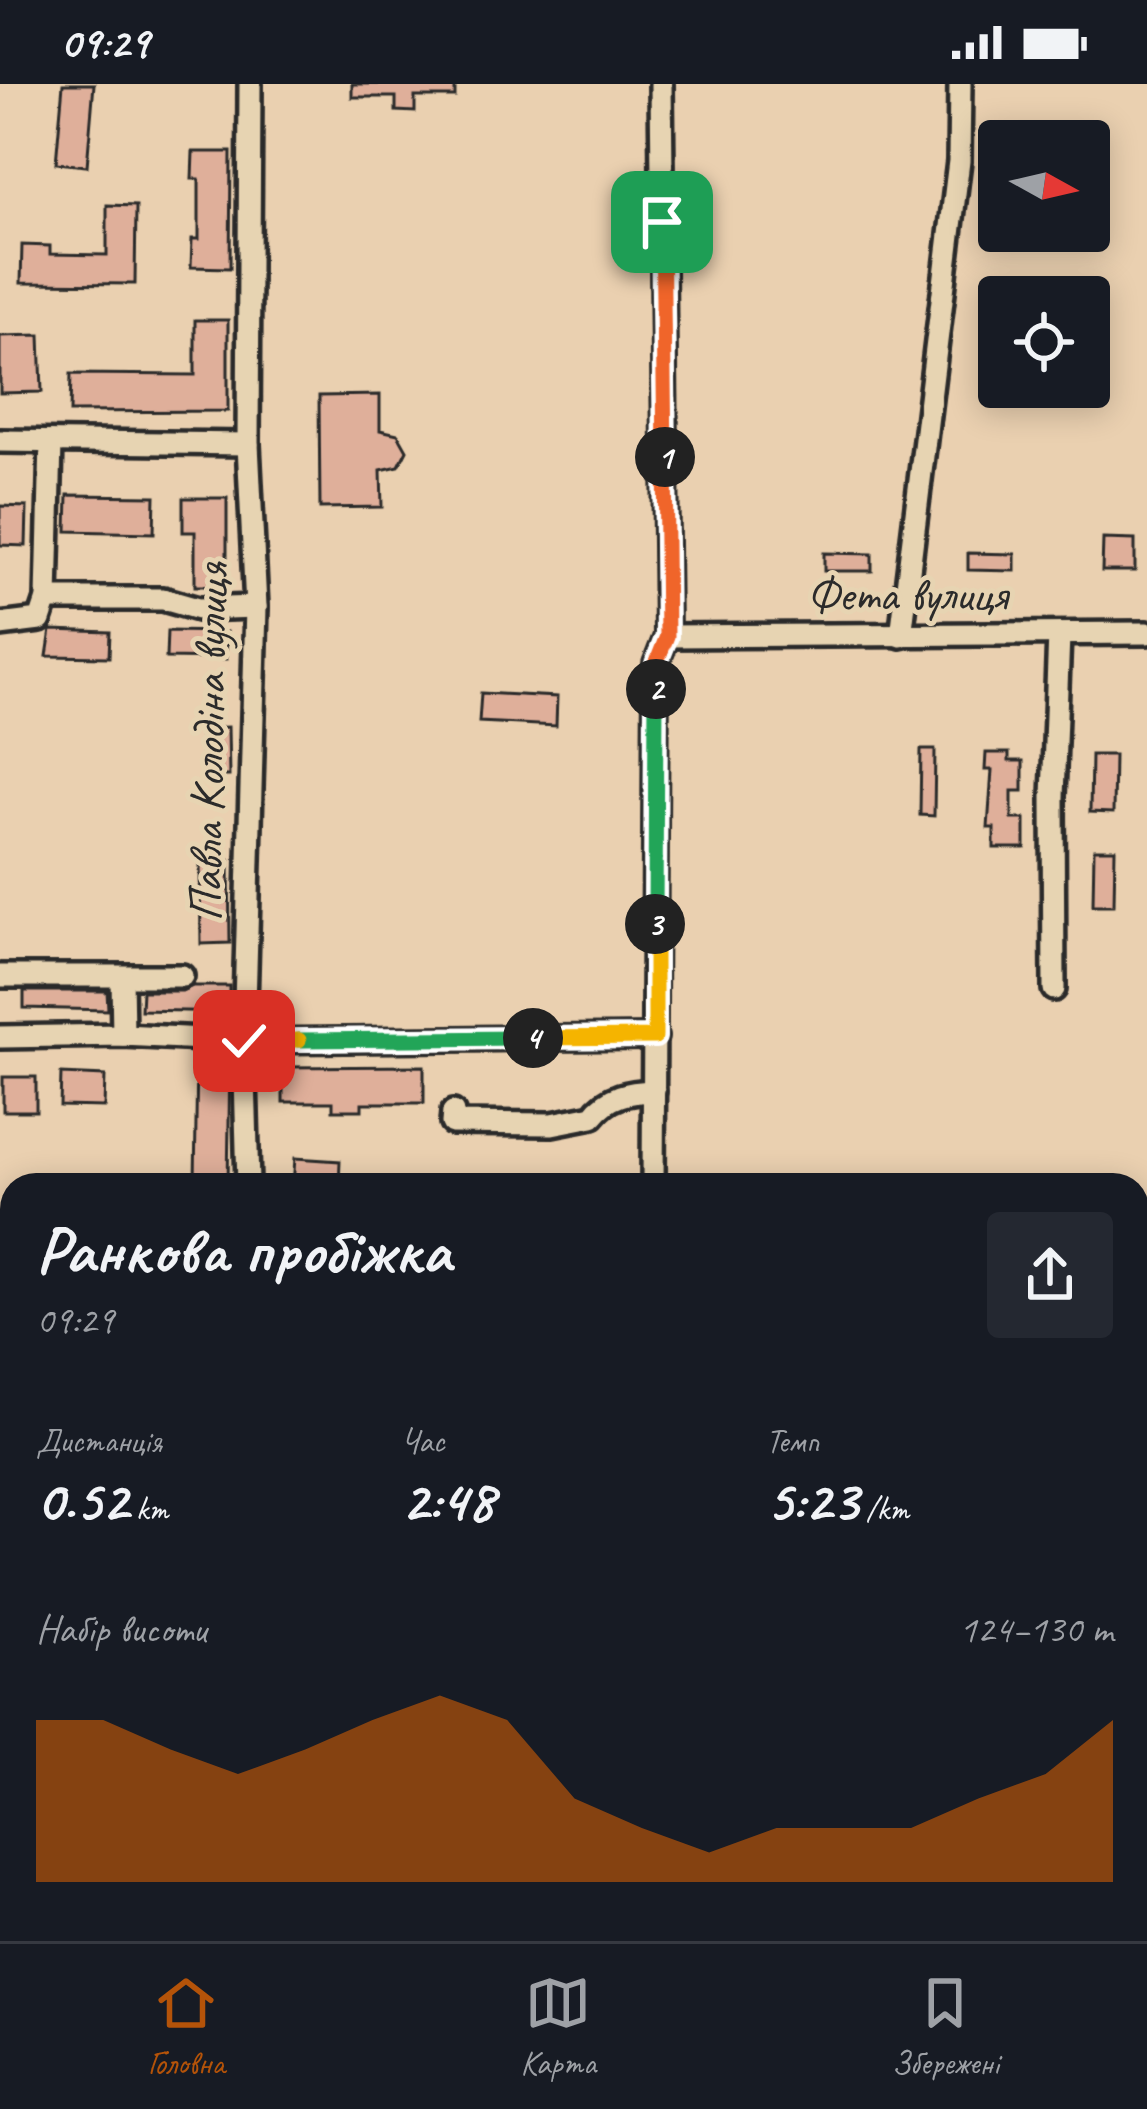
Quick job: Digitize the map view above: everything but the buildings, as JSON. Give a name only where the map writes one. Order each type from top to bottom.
[{"type":"street","name":"Павла Колодіна вулиця","points":[[248,1173],[244,1041],[256,607],[248,444],[250,84]]},
{"type":"street","points":[[653,1173],[656,664],[667,636],[661,84]]},
{"type":"street","points":[[901,636],[959,161],[961,84]]},
{"type":"street","points":[[0,441],[248,444]]},
{"type":"street","points":[[0,625],[40,620],[47,599],[51,442]]},
{"type":"street","points":[[47,599],[163,599],[198,609],[256,607]]},
{"type":"street","name":"Фета вулиця","points":[[667,636],[1147,633]]},
{"type":"street","points":[[1054,988],[1053,797],[1059,634]]},
{"type":"street","points":[[0,976],[182,976]]},
{"type":"street","points":[[122,977],[123,1035]]},
{"type":"street","points":[[0,1037],[123,1035],[244,1041],[655,1037]]},
{"type":"street","points":[[452,1122],[552,1124],[593,1115],[604,1102],[631,1092],[654,1091]]},
{"type":"route","points":[[244,1041],[655,1037],[656,664],[667,636],[662,222]]}]
